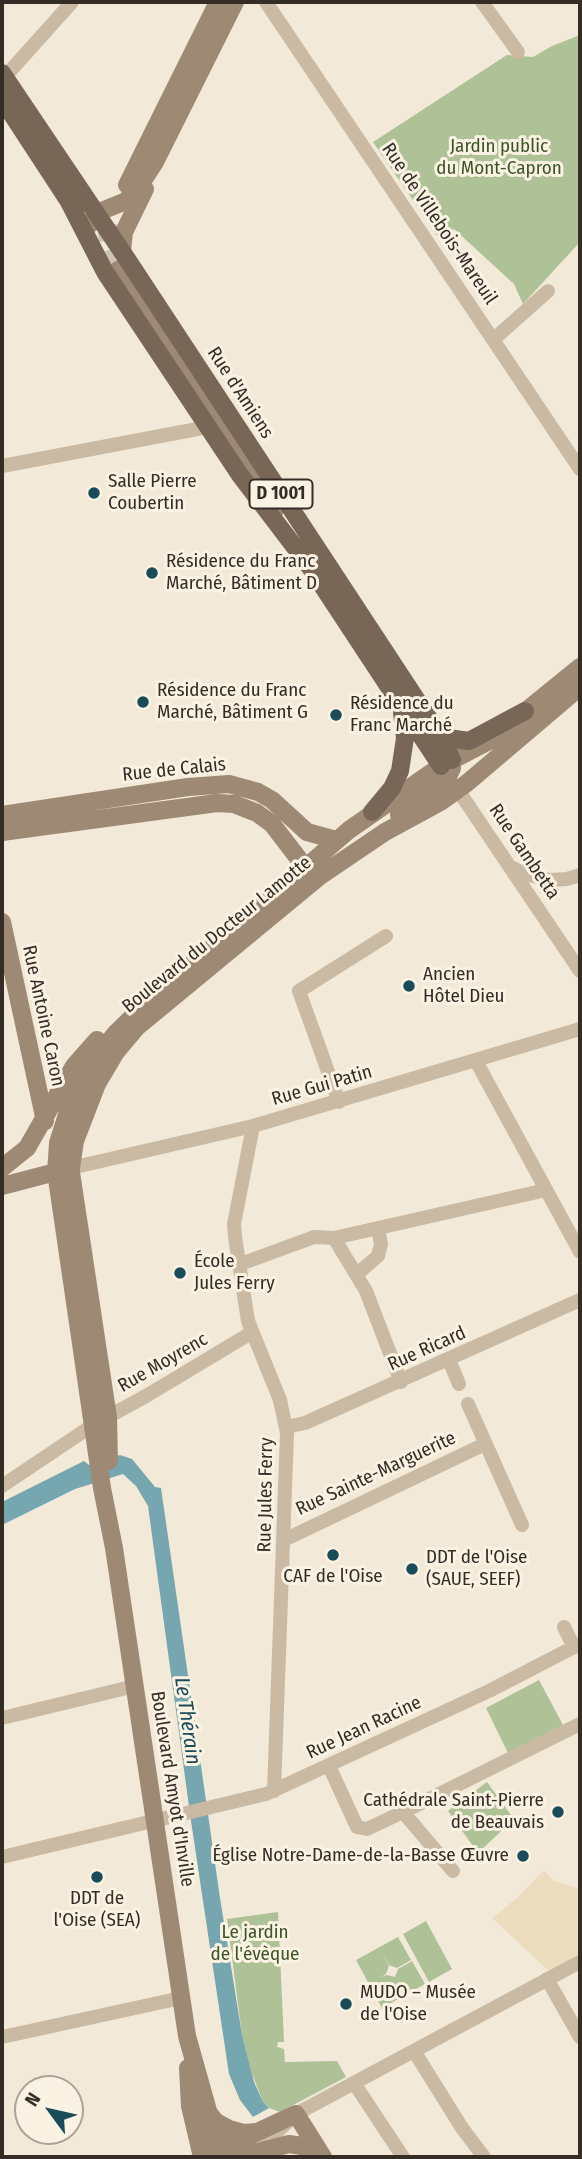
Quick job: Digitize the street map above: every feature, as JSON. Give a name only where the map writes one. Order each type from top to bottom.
[{"type":"main road","points":[[127,185],[218,2]]},
{"type":"main road","points":[[89,241],[90,225],[101,211],[121,204],[131,197],[155,162],[235,2]]},
{"type":"main road","name":"Rue d'Amiens","points":[[3,77],[101,211],[122,251],[441,737]]},
{"type":"main road","name":"Rue d'Amiens","points":[[2,99],[68,200],[105,272],[247,485],[310,567]]},
{"type":"main road","points":[[124,232],[155,162]]},
{"type":"main road","points":[[101,211],[115,211],[124,223],[122,251]]},
{"type":"main road","name":"Rue d'Amiens","points":[[118,270],[402,709],[450,773]]},
{"type":"main road","name":"Boulevard du Docteur Lamotte","points":[[2,1168],[24,1151],[74,1066],[88,1049],[223,939],[312,872],[354,852],[580,667]]},
{"type":"main road","points":[[450,773],[580,687]]},
{"type":"main road","points":[[372,812],[392,789],[402,763],[405,738],[402,709]]},
{"type":"main road","points":[[441,737],[469,741],[525,711]]},
{"type":"main road","name":"D 1001","points":[[441,737],[450,773]]},
{"type":"main road","name":"Boulevard du Docteur Lamotte","points":[[63,1170],[104,1072],[122,1043],[312,872],[336,841],[372,812],[450,773]]},
{"type":"main road","name":"Rue de Calais","points":[[2,815],[229,784],[258,792],[278,805],[307,832],[336,841]]},
{"type":"main road","name":"Rue de Calais","points":[[2,832],[217,803],[234,804],[257,813],[272,824],[312,872]]},
{"type":"main road","name":"Rue Antoine Caron","points":[[2,922],[44,1119],[68,1156],[63,1170]]},
{"type":"main road","name":"Boulevard du Docteur Lamotte","points":[[58,1143],[71,1101],[93,1062],[116,1033],[155,995]]},
{"type":"main road","points":[[2,1186],[63,1170]]},
{"type":"main road","name":"Boulevard Amyot d'Inville","points":[[63,1170],[100,1421],[114,1548],[181,1998],[187,2036],[206,2109],[211,2156]]},
{"type":"main road","name":"Boulevard Amyot d'Inville","points":[[187,2036],[190,2106],[211,2156]]},
{"type":"main road","points":[[206,2109],[216,2122],[229,2129],[243,2133],[260,2132]]},
{"type":"main road","points":[[211,2156],[296,2114],[323,2157]]},
{"type":"main road","points":[[243,2155],[289,2144],[302,2146],[317,2157]]},
{"type":"street","points":[[3,77],[72,2]]},
{"type":"street","name":"Rue de Villebois-Mareuil","points":[[266,2],[580,469]]},
{"type":"street","points":[[482,2],[518,52]]},
{"type":"street","points":[[494,339],[548,291]]},
{"type":"street","points":[[2,466],[208,427]]},
{"type":"street","name":"Rue Gambetta","points":[[450,773],[580,971]]},
{"type":"street","points":[[509,865],[525,874],[541,878],[559,880],[580,875]]},
{"type":"street","points":[[338,1102],[299,991],[386,936]]},
{"type":"street","name":"Rue Gui Patin","points":[[63,1170],[253,1126],[580,1029]]},
{"type":"street","points":[[476,1061],[580,1252]]},
{"type":"street","name":"Rue Jules Ferry","points":[[253,1126],[234,1224],[238,1265],[251,1333],[280,1400],[286,1427],[274,1791]]},
{"type":"street","points":[[238,1265],[314,1237],[334,1238],[546,1189]]},
{"type":"street","points":[[357,1274],[378,1256],[381,1244],[378,1228]]},
{"type":"street","points":[[334,1238],[366,1291],[401,1381]]},
{"type":"street","name":"Rue Ricard","points":[[286,1427],[305,1423],[580,1300]]},
{"type":"street","name":"Rue Moyrenc","points":[[2,1486],[100,1421],[251,1333]]},
{"type":"street","points":[[449,1360],[459,1384]]},
{"type":"street","points":[[468,1404],[522,1525]]},
{"type":"street","name":"Rue Sainte-Marguerite","points":[[284,1539],[485,1444]]},
{"type":"street","points":[[564,1627],[577,1645]]},
{"type":"street","name":"Rue Jean Racine","points":[[2,1857],[274,1791],[489,1691],[577,1645]]},
{"type":"street","points":[[2,1718],[135,1686]]},
{"type":"street","points":[[329,1766],[355,1824],[359,1828],[367,1829],[580,1724]]},
{"type":"street","points":[[403,1812],[453,1871]]},
{"type":"street","points":[[243,2155],[275,2134],[296,2114],[580,1962]]},
{"type":"street","points":[[547,1979],[580,2037]]},
{"type":"street","points":[[2,2038],[181,1998]]},
{"type":"street","points":[[414,2051],[449,2109],[484,2157]]},
{"type":"street","points":[[354,2083],[403,2157]]},
{"type":"green space","name":"Jardin public du Mont-Capron","points":[[580,35],[580,242],[523,304],[514,284],[454,229],[439,238],[373,142],[507,55],[533,57]]},
{"type":"green space","points":[[539,1680],[563,1725],[508,1753],[486,1708]]},
{"type":"green space","points":[[487,1782],[514,1819],[478,1853],[448,1811]]},
{"type":"green space","name":"Le jardin de l'évèque","points":[[278,1912],[284,2042],[278,2042],[277,2047],[284,2049],[285,2062],[337,2061],[346,2077],[280,2112],[269,2108],[263,2102],[251,2071],[242,2035],[227,1919]]},
{"type":"green space","points":[[426,1921],[452,1969],[429,1982],[403,1934]]},
{"type":"green space","points":[[398,1937],[411,1960],[397,1968],[389,1965],[381,1952],[389,1966],[386,1974],[381,1977],[395,1977],[398,1969],[412,1961],[425,1984],[382,2008],[356,1960]]},
{"type":"shaded area","points":[[544,1870],[554,1881],[580,1889],[580,1956],[550,1972],[492,1918],[518,1897]]},
{"type":"water","name":"Le Thérain","points":[[120,1455],[132,1459],[155,1487],[161,1488],[242,2035],[254,2082],[263,2102],[269,2108],[253,2117],[240,2100],[229,2074],[148,1506],[136,1486],[123,1474],[75,1489],[2,1525],[2,1502],[84,1461],[89,1465]]},
{"type":"tunnel","points":[[109,223],[109,249],[118,270]]},
{"type":"place","name":"Salle Pierre Coubertin","points":[[94,493]]},
{"type":"place","name":"Résidence du Franc Marché, Bâtiment D","points":[[152,573]]},
{"type":"place","name":"Résidence du Franc Marché, Bâtiment G","points":[[143,702]]},
{"type":"place","name":"Résidence du Franc Marché","points":[[336,715]]},
{"type":"place","name":"Ancien Hôtel Dieu","points":[[409,986]]},
{"type":"place","name":"École Jules Ferry","points":[[180,1273]]},
{"type":"place","name":"CAF de l'Oise","points":[[333,1555]]},
{"type":"place","name":"DDT de l'Oise (SAUE, SEEF)","points":[[412,1569]]},
{"type":"place","name":"Cathédrale Saint-Pierre de Beauvais","points":[[558,1812]]},
{"type":"place","name":"Église Notre-Dame-de-la-Basse Œuvre","points":[[523,1856]]},
{"type":"place","name":"DDT de l'Oise (SEA)","points":[[97,1877]]},
{"type":"place","name":"MUDO – Musée de l'Oise","points":[[346,2004]]}]
